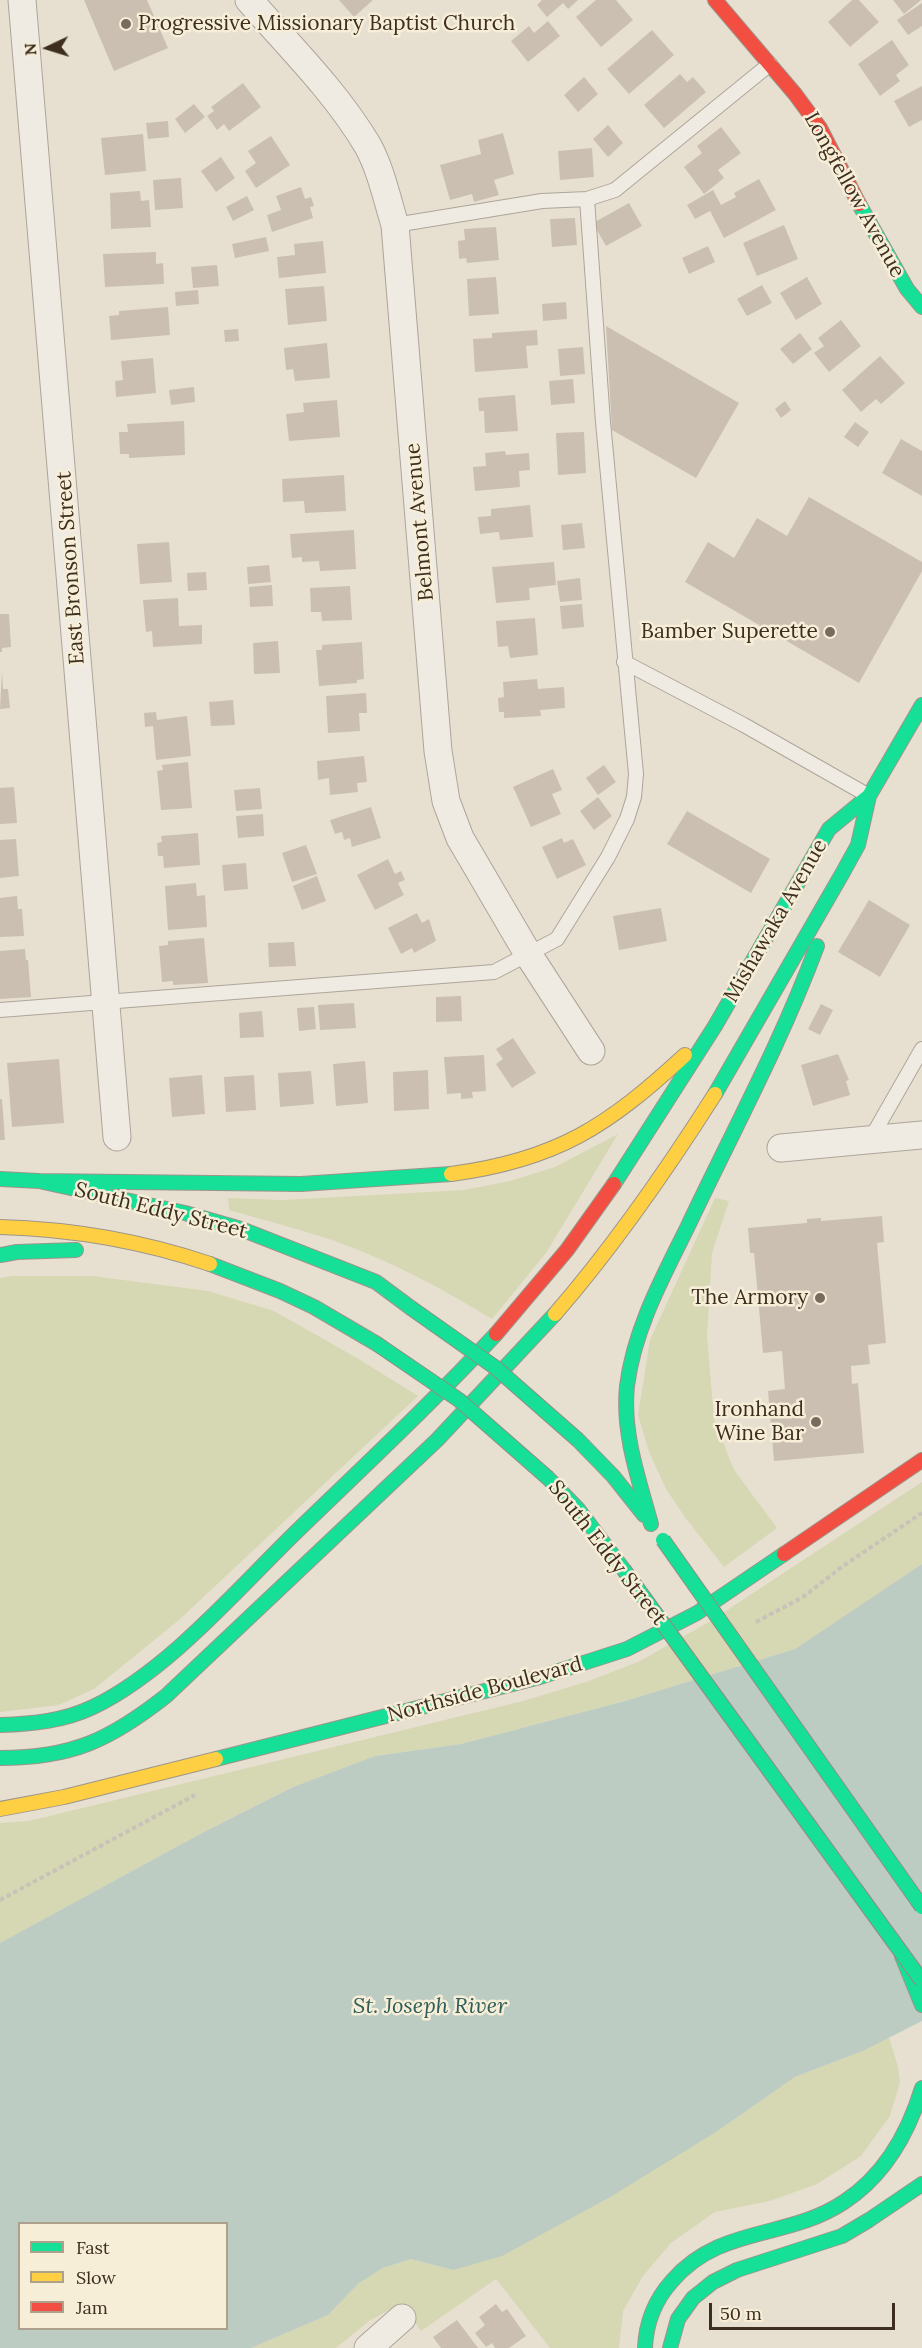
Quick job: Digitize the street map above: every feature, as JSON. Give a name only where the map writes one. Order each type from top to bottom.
[{"type":"main road","name":"Longfellow Avenue","points":[[715,0],[795,94],[820,128],[881,246],[917,291],[922,307]]},
{"type":"main road","name":"Mishawaka Avenue","points":[[842,874],[858,845],[869,796],[922,705]]},
{"type":"main road","name":"Mishawaka Avenue","points":[[0,1725],[40,1723],[70,1715],[102,1703],[146,1672],[203,1622],[409,1425],[516,1312],[567,1250],[663,1113],[829,829],[869,796]]},
{"type":"main road","points":[[651,1524],[630,1442],[626,1416],[627,1387],[634,1348],[651,1302],[800,996],[842,874]]},
{"type":"main road","points":[[0,1758],[22,1759],[55,1754],[92,1744],[117,1733],[148,1712],[438,1441],[542,1330],[579,1287],[644,1203],[721,1084],[842,874]]},
{"type":"main road","points":[[39,1181],[173,1182],[265,1186],[368,1182],[448,1176],[484,1170],[547,1152],[607,1122],[640,1098],[715,1026]]},
{"type":"main road","name":"South Eddy Street","points":[[0,1179],[39,1181],[185,1213],[241,1229],[376,1282],[496,1368],[578,1440],[612,1476],[651,1524],[922,1907]]},
{"type":"main road","name":"South Eddy Street","points":[[0,1227],[89,1233],[159,1250],[239,1275],[314,1307],[377,1344],[459,1400],[548,1478],[578,1509],[624,1569],[922,1981]]},
{"type":"main road","points":[[0,1256],[17,1252],[159,1250]]},
{"type":"main road","name":"Northside Boulevard","points":[[0,1809],[64,1797],[528,1680],[627,1649],[697,1614],[922,1460]]},
{"type":"main road","points":[[900,1952],[922,2005]]},
{"type":"main road","points":[[645,2348],[656,2302],[678,2271],[707,2249],[741,2236],[798,2224],[856,2195],[879,2174],[896,2152],[918,2106],[922,2088]]},
{"type":"main road","points":[[670,2348],[672,2334],[681,2311],[714,2279],[739,2268],[804,2252],[843,2236],[922,2184]]},
{"type":"street","name":"East Bronson Street","points":[[22,0],[64,477],[74,628],[117,1137]]},
{"type":"street","name":"Belmont Avenue","points":[[249,0],[345,112],[368,148],[381,177],[395,225],[438,751],[446,801],[460,838],[528,954],[591,1051]]},
{"type":"street","points":[[781,1148],[922,1135]]},
{"type":"street","points":[[368,2348],[402,2318]]},
{"type":"lane","points":[[395,225],[542,201],[587,199],[615,190],[770,64]]},
{"type":"lane","points":[[0,1010],[494,972],[557,939],[608,857],[627,819],[634,797],[636,774],[603,422],[587,199]]},
{"type":"lane","points":[[624,662],[744,725],[869,796]]},
{"type":"lane","points":[[870,1140],[922,1049]]},
{"type":"path","points":[[0,1900],[201,1792]]},
{"type":"green space","points":[[618,1134],[546,1253],[492,1319],[418,1277],[360,1250],[229,1210],[228,1198],[282,1200],[464,1190],[510,1181],[555,1167]]},
{"type":"green space","points":[[715,1198],[729,1201],[712,1253],[707,1336],[714,1419],[734,1470],[777,1528],[724,1567],[666,1489],[649,1452],[638,1415],[650,1340]]},
{"type":"green space","points":[[92,1276],[208,1291],[274,1311],[418,1396],[179,1620],[94,1689],[59,1705],[0,1712],[0,1278]]},
{"type":"green space","points":[[922,1482],[922,1564],[795,1649],[625,1701],[461,1744],[375,1756],[293,1787],[200,1834],[0,1943],[0,1823],[29,1821],[523,1701],[589,1681],[640,1661],[709,1622]]},
{"type":"green space","points":[[889,2037],[900,2082],[890,2116],[861,2156],[817,2184],[770,2201],[715,2212],[671,2243],[643,2276],[623,2311],[619,2348],[550,2348],[496,2279],[421,2331],[402,2303],[369,2321],[336,2348],[251,2348],[328,2315],[359,2283],[383,2268],[411,2259],[453,2270],[719,2130],[795,2077],[865,2050]]},
{"type":"water","name":"St. Joseph River","points":[[922,1564],[922,2021],[865,2050],[795,2077],[719,2130],[612,2196],[502,2256],[453,2270],[411,2259],[383,2268],[359,2283],[328,2315],[251,2348],[0,2348],[0,1943],[200,1834],[293,1787],[375,1756],[461,1744],[625,1701],[795,1649]]},
{"type":"building","name":"Progressive Missionary Baptist Church","points":[[84,0],[147,0],[168,48],[114,71]]},
{"type":"building","points":[[339,0],[373,0],[354,17]]},
{"type":"building","points":[[542,0],[578,0],[568,9],[563,3],[547,17],[537,5]]},
{"type":"building","points":[[596,0],[616,0],[633,20],[601,47],[576,17]]},
{"type":"building","points":[[852,0],[859,0],[879,22],[850,47],[828,22]]},
{"type":"building","points":[[893,0],[921,0],[904,14]]},
{"type":"building","points":[[922,3],[922,26],[908,35],[897,20]]},
{"type":"building","points":[[548,21],[560,36],[528,62],[511,41],[529,26],[534,33]]},
{"type":"building","points":[[652,30],[674,55],[629,94],[607,69]]},
{"type":"building","points":[[892,40],[909,65],[896,75],[900,81],[880,96],[858,64]]},
{"type":"building","points":[[680,74],[687,82],[693,77],[706,92],[664,128],[644,105]]},
{"type":"building","points":[[584,77],[598,94],[578,112],[564,95]]},
{"type":"building","points":[[243,83],[261,107],[229,131],[224,124],[217,130],[207,116],[214,111],[211,107]]},
{"type":"building","points":[[922,86],[922,120],[909,127],[894,101]]},
{"type":"building","points":[[194,104],[205,117],[185,133],[175,119]]},
{"type":"building","points":[[168,121],[169,137],[148,139],[146,123]]},
{"type":"building","points":[[608,125],[623,143],[608,157],[593,139]]},
{"type":"building","points":[[721,127],[741,153],[718,170],[724,178],[704,194],[684,167],[702,153],[697,146]]},
{"type":"building","points":[[503,133],[514,174],[494,180],[499,195],[474,202],[472,194],[450,200],[440,165],[481,154],[478,140]]},
{"type":"building","points":[[143,134],[146,171],[105,175],[101,138]]},
{"type":"building","points":[[271,136],[290,165],[256,188],[245,171],[256,163],[248,151]]},
{"type":"building","points":[[592,148],[594,177],[560,180],[558,151]]},
{"type":"building","points":[[221,157],[235,178],[216,192],[201,171]]},
{"type":"building","points":[[181,178],[183,208],[155,210],[153,180]]},
{"type":"building","points":[[759,179],[776,210],[724,238],[710,211],[695,219],[687,205],[713,190],[721,205],[736,197],[734,193]]},
{"type":"building","points":[[301,187],[305,199],[311,197],[314,206],[310,207],[313,218],[272,232],[267,215],[281,210],[276,196]]},
{"type":"building","points":[[140,191],[141,201],[149,200],[151,227],[111,229],[110,193]]},
{"type":"building","points":[[247,196],[254,210],[233,221],[226,207]]},
{"type":"building","points":[[629,203],[642,226],[606,246],[593,223]]},
{"type":"building","points":[[575,218],[577,245],[552,247],[550,219]]},
{"type":"building","points":[[784,225],[798,259],[757,276],[743,243]]},
{"type":"building","points":[[496,227],[499,260],[467,263],[466,258],[459,259],[458,241],[465,240],[464,229]]},
{"type":"building","points":[[266,237],[269,251],[235,258],[232,244]]},
{"type":"building","points":[[323,241],[326,273],[279,278],[277,257],[295,255],[294,244]]},
{"type":"building","points":[[708,246],[715,262],[689,274],[682,258]]},
{"type":"building","points":[[156,252],[156,264],[163,263],[164,284],[105,287],[103,254]]},
{"type":"building","points":[[217,265],[219,286],[193,288],[191,267]]},
{"type":"building","points":[[496,277],[499,314],[469,316],[467,279]]},
{"type":"building","points":[[807,277],[822,304],[796,320],[780,293]]},
{"type":"building","points":[[762,285],[772,303],[747,316],[737,299]]},
{"type":"building","points":[[324,286],[327,321],[288,325],[285,289]]},
{"type":"building","points":[[198,290],[199,304],[176,306],[175,292]]},
{"type":"building","points":[[566,302],[567,319],[543,321],[542,304]]},
{"type":"building","points":[[168,307],[170,335],[111,340],[109,316],[119,315],[119,311]]},
{"type":"building","points":[[841,320],[861,346],[829,372],[814,353],[824,346],[818,338]]},
{"type":"building","points":[[606,326],[739,403],[696,478],[612,430]]},
{"type":"building","points":[[238,329],[239,341],[225,342],[224,330]]},
{"type":"building","points":[[537,330],[538,345],[526,346],[528,368],[475,372],[473,339],[492,338],[492,333]]},
{"type":"building","points":[[800,333],[812,349],[793,364],[780,349]]},
{"type":"building","points":[[327,343],[330,378],[295,381],[293,369],[286,370],[284,348]]},
{"type":"building","points":[[583,347],[585,374],[560,376],[558,349]]},
{"type":"building","points":[[880,356],[905,383],[881,404],[876,399],[861,412],[842,390]]},
{"type":"building","points":[[153,358],[156,393],[116,397],[115,381],[123,380],[121,361]]},
{"type":"building","points":[[573,379],[575,403],[551,405],[549,381]]},
{"type":"building","points":[[194,387],[195,402],[171,405],[169,390]]},
{"type":"building","points":[[515,395],[518,431],[485,433],[484,411],[479,411],[478,398]]},
{"type":"building","points":[[337,400],[340,437],[289,441],[286,414],[304,412],[303,403]]},
{"type":"building","points":[[785,401],[791,410],[781,418],[775,409]]},
{"type":"building","points":[[184,421],[185,455],[129,458],[129,454],[120,454],[119,432],[128,432],[127,424]]},
{"type":"building","points":[[855,422],[869,432],[858,447],[844,437]]},
{"type":"building","points":[[584,432],[586,473],[558,475],[556,433]]},
{"type":"building","points":[[901,439],[922,451],[922,496],[882,473]]},
{"type":"building","points":[[505,451],[506,455],[529,453],[530,470],[519,471],[520,487],[475,491],[473,467],[486,466],[485,453]]},
{"type":"building","points":[[344,475],[346,511],[305,513],[304,501],[283,502],[282,479]]},
{"type":"building","name":"Bamber Superette","points":[[809,497],[922,562],[922,571],[859,683],[685,582],[708,542],[734,558],[757,518],[787,536]]},
{"type":"building","points":[[530,505],[533,537],[500,540],[499,532],[480,534],[478,517],[491,516],[491,509]]},
{"type":"building","points":[[582,523],[585,548],[563,550],[561,525]]},
{"type":"building","points":[[354,530],[356,569],[320,571],[319,561],[302,562],[302,557],[292,558],[290,534]]},
{"type":"building","points":[[169,542],[172,582],[140,584],[137,544]]},
{"type":"building","points":[[554,562],[556,585],[529,588],[530,600],[496,603],[492,567]]},
{"type":"building","points":[[269,565],[271,582],[248,584],[247,567]]},
{"type":"building","points":[[206,572],[207,590],[188,591],[187,573]]},
{"type":"building","points":[[580,578],[582,600],[560,602],[557,581]]},
{"type":"building","points":[[272,585],[273,606],[250,607],[249,587]]},
{"type":"building","points":[[350,586],[352,620],[322,621],[321,612],[311,612],[310,588]]},
{"type":"building","points":[[178,598],[179,626],[202,625],[202,644],[153,647],[152,631],[146,632],[143,600]]},
{"type":"building","points":[[582,604],[584,627],[562,629],[560,606]]},
{"type":"building","points":[[0,614],[9,614],[11,647],[2,648],[2,652],[0,652]]},
{"type":"building","points":[[535,618],[538,655],[510,658],[508,646],[498,647],[496,621]]},
{"type":"building","points":[[278,641],[280,673],[254,674],[253,643]]},
{"type":"building","points":[[362,642],[364,679],[357,680],[357,683],[319,686],[316,650],[322,650],[322,645]]},
{"type":"building","points":[[2,671],[3,689],[8,689],[10,708],[0,709]]},
{"type":"building","points":[[537,679],[538,689],[564,687],[565,708],[540,710],[541,716],[504,718],[504,712],[499,712],[498,698],[504,697],[503,682]]},
{"type":"building","points":[[366,693],[367,713],[359,713],[360,731],[328,733],[326,696]]},
{"type":"building","points":[[233,700],[235,725],[211,726],[209,702]]},
{"type":"building","points":[[156,712],[157,720],[187,716],[191,756],[156,760],[153,726],[145,727],[144,713]]},
{"type":"building","points":[[364,756],[367,782],[357,783],[358,792],[330,795],[329,778],[318,780],[317,761]]},
{"type":"building","points":[[188,762],[192,808],[161,810],[157,771],[163,770],[162,765]]},
{"type":"building","points":[[604,765],[616,782],[598,795],[586,778]]},
{"type":"building","points":[[553,769],[562,790],[552,794],[561,814],[531,827],[513,787]]},
{"type":"building","points":[[14,787],[17,823],[0,824],[0,788]]},
{"type":"building","points":[[260,788],[262,809],[236,811],[234,790]]},
{"type":"building","points":[[598,797],[612,816],[594,830],[580,811]]},
{"type":"building","points":[[371,807],[381,838],[352,847],[350,838],[344,840],[342,832],[335,834],[330,820]]},
{"type":"building","points":[[687,811],[770,859],[751,893],[667,844]]},
{"type":"building","points":[[263,814],[264,836],[238,838],[236,816]]},
{"type":"building","points":[[198,833],[200,865],[164,868],[163,856],[158,856],[157,843],[162,842],[161,836]]},
{"type":"building","points":[[562,838],[564,843],[573,839],[586,865],[557,879],[542,847]]},
{"type":"building","points":[[16,839],[19,876],[0,878],[0,840]]},
{"type":"building","points":[[306,845],[317,874],[292,882],[282,853]]},
{"type":"building","points":[[388,859],[395,874],[401,871],[405,880],[398,883],[404,895],[375,910],[357,875]]},
{"type":"building","points":[[246,863],[248,889],[224,891],[222,865]]},
{"type":"building","points":[[317,876],[326,901],[302,910],[293,886]]},
{"type":"building","points":[[196,883],[197,896],[205,895],[207,927],[168,930],[165,886]]},
{"type":"building","points":[[17,896],[18,909],[22,909],[24,936],[0,937],[0,898]]},
{"type":"building","points":[[869,900],[910,925],[880,977],[838,952]]},
{"type":"building","points":[[661,908],[667,941],[619,950],[613,916]]},
{"type":"building","points":[[417,913],[422,923],[429,919],[436,941],[414,953],[412,948],[401,954],[388,928]]},
{"type":"building","points":[[204,938],[208,983],[173,985],[173,981],[162,982],[159,946],[168,945],[168,941]]},
{"type":"building","points":[[294,942],[296,966],[269,967],[268,943]]},
{"type":"building","points":[[25,949],[31,997],[0,999],[0,951]]},
{"type":"building","points":[[461,996],[462,1021],[436,1022],[436,997]]},
{"type":"building","points":[[354,1003],[356,1028],[320,1030],[318,1005]]},
{"type":"building","points":[[821,1004],[833,1010],[820,1035],[808,1029]]},
{"type":"building","points":[[314,1007],[316,1029],[299,1031],[297,1008]]},
{"type":"building","points":[[262,1011],[264,1037],[240,1038],[239,1013]]},
{"type":"building","points":[[513,1038],[536,1073],[512,1088],[496,1064],[503,1059],[496,1049]]},
{"type":"building","points":[[838,1054],[849,1080],[846,1081],[850,1095],[813,1106],[801,1065]]},
{"type":"building","points":[[484,1055],[486,1091],[472,1092],[473,1098],[461,1099],[461,1093],[447,1094],[444,1057]]},
{"type":"building","points":[[59,1059],[64,1123],[12,1127],[7,1063]]},
{"type":"building","points":[[365,1061],[368,1103],[336,1106],[333,1064]]},
{"type":"building","points":[[428,1070],[429,1109],[394,1111],[393,1072]]},
{"type":"building","points":[[311,1071],[314,1104],[280,1107],[278,1073]]},
{"type":"building","points":[[202,1075],[205,1114],[172,1117],[169,1078]]},
{"type":"building","points":[[254,1075],[256,1110],[226,1112],[224,1077]]},
{"type":"building","points":[[0,1099],[2,1099],[5,1140],[0,1140]]},
{"type":"building","name":"The Armory","points":[[882,1216],[884,1242],[877,1243],[886,1343],[868,1345],[870,1364],[851,1366],[852,1384],[858,1383],[864,1453],[774,1461],[768,1391],[785,1389],[782,1351],[763,1353],[754,1253],[750,1253],[748,1228],[807,1223],[807,1219],[821,1218],[821,1221]]},
{"type":"building","points":[[496,2304],[502,2312],[507,2309],[526,2336],[509,2348],[495,2348],[492,2343],[486,2347],[475,2333],[485,2325],[479,2317]]},
{"type":"building","points":[[457,2320],[478,2348],[441,2348],[433,2337]]},
{"type":"traffic: fast","points":[[859,204],[907,289],[922,307]]},
{"type":"traffic: fast","points":[[842,874],[858,845],[869,796],[922,705]]},
{"type":"traffic: fast","points":[[715,1026],[829,829],[869,796]]},
{"type":"traffic: fast","points":[[715,1094],[842,874]]},
{"type":"traffic: fast","points":[[651,1524],[629,1439],[627,1421],[627,1386],[636,1344],[660,1284],[772,1053],[817,946]]},
{"type":"traffic: fast","points":[[614,1184],[715,1026]]},
{"type":"traffic: fast","points":[[39,1181],[301,1184],[451,1174]]},
{"type":"traffic: fast","points":[[0,1179],[39,1181],[185,1213],[241,1229],[376,1282],[411,1308]]},
{"type":"traffic: fast","points":[[0,1255],[17,1252],[76,1250]]},
{"type":"traffic: fast","points":[[210,1264],[314,1307],[377,1344]]},
{"type":"traffic: fast","points":[[411,1308],[496,1368],[578,1440]]},
{"type":"traffic: fast","points":[[0,1758],[48,1754],[89,1744],[127,1724],[166,1696],[437,1440],[555,1314]]},
{"type":"traffic: fast","points":[[0,1725],[48,1721],[71,1716],[120,1692],[147,1673],[199,1629],[496,1334]]},
{"type":"traffic: fast","points":[[377,1344],[459,1400],[548,1478]]},
{"type":"traffic: fast","points":[[578,1440],[613,1476],[644,1515]]},
{"type":"traffic: fast","points":[[548,1478],[578,1509],[624,1570]]},
{"type":"traffic: fast","points":[[663,1540],[922,1907]]},
{"type":"traffic: fast","points":[[216,1759],[540,1677],[627,1649],[697,1613],[784,1554]]},
{"type":"traffic: fast","points":[[624,1570],[922,1981]]},
{"type":"traffic: fast","points":[[902,1956],[922,2005]]},
{"type":"traffic: fast","points":[[645,2348],[647,2330],[656,2304],[666,2288],[691,2263],[711,2250],[732,2241],[822,2214],[844,2202],[872,2179],[902,2137],[922,2088]]},
{"type":"traffic: fast","points":[[670,2348],[678,2319],[693,2298],[713,2282],[737,2270],[842,2236],[922,2184]]},
{"type":"traffic: slow","points":[[451,1174],[488,1168],[521,1159],[579,1136],[631,1102],[685,1055]]},
{"type":"traffic: slow","points":[[555,1314],[639,1207],[715,1094]]},
{"type":"traffic: slow","points":[[0,1227],[53,1230],[106,1238],[158,1249],[210,1264]]},
{"type":"traffic: slow","points":[[0,1809],[64,1797],[216,1759]]},
{"type":"traffic: jam","points":[[715,0],[795,94],[820,128],[859,204]]},
{"type":"traffic: jam","points":[[496,1334],[567,1250],[614,1184]]},
{"type":"traffic: jam","points":[[784,1554],[922,1460]]},
{"type":"place","name":"Progressive Missionary Baptist Church","points":[[126,24]]},
{"type":"place","name":"Bamber Superette","points":[[830,632]]},
{"type":"place","name":"The Armory","points":[[820,1298]]},
{"type":"place","name":"Ironhand Wine Bar","points":[[816,1422]]}]
